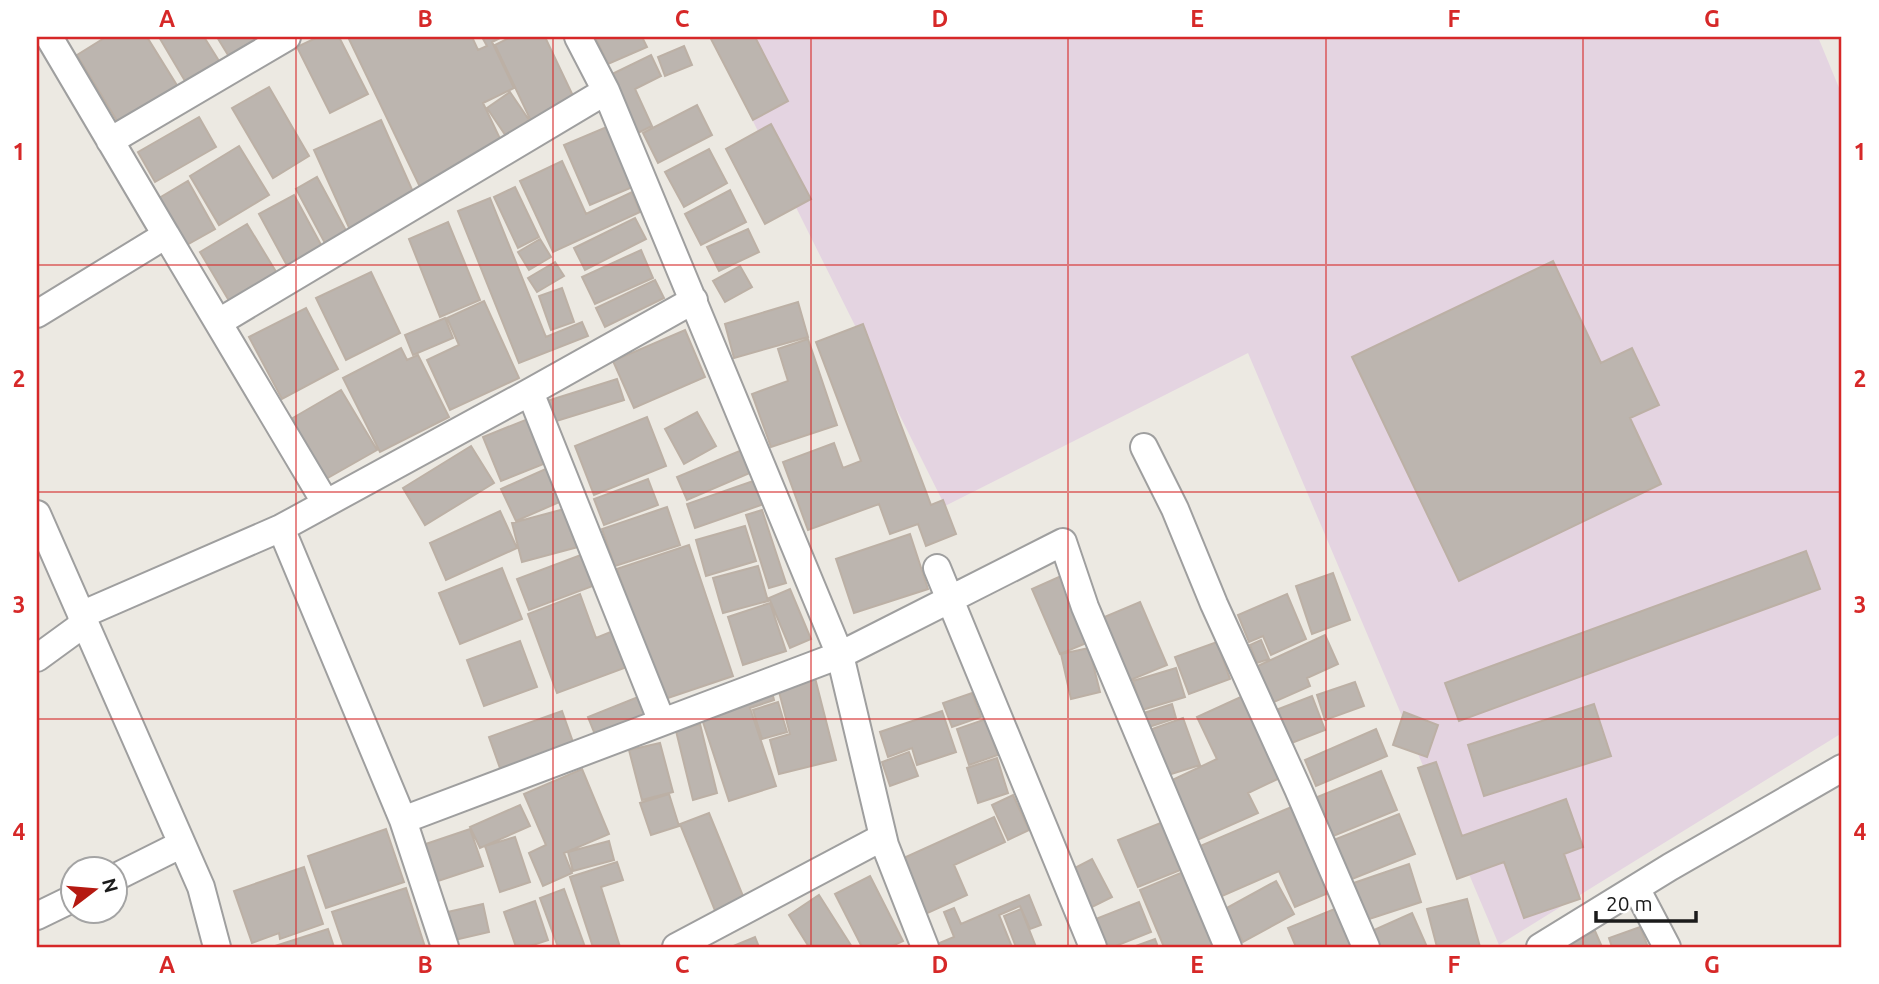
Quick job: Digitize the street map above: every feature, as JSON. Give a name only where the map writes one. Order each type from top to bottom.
[{"type":"street","points":[[49,37],[325,502]]},
{"type":"street","points":[[110,141],[287,37]]},
{"type":"street","points":[[578,37],[606,91],[840,655],[883,837],[925,947]]},
{"type":"street","points":[[219,322],[606,91]]},
{"type":"street","points":[[37,314],[166,235]]},
{"type":"street","points":[[37,658],[83,619],[281,528],[694,300]]},
{"type":"street","points":[[530,392],[662,722]]},
{"type":"street","points":[[1144,447],[1175,509],[1214,604],[1366,947]]},
{"type":"street","points":[[37,514],[201,887],[217,947]]},
{"type":"street","points":[[281,528],[403,820],[445,947]]},
{"type":"street","points":[[403,820],[840,655],[1063,542],[1085,607],[1228,947]]},
{"type":"street","points":[[937,569],[1093,947]]},
{"type":"street","points":[[1545,946],[1636,888],[1842,768]]},
{"type":"street","points":[[676,947],[883,837]]},
{"type":"street","points":[[130,870],[182,844]]},
{"type":"street","points":[[1636,888],[1667,947]]},
{"type":"street","points":[[37,916],[60,905]]},
{"type":"shaded area","points":[[711,37],[1818,37],[1842,95],[1842,733],[1499,945],[1248,353],[945,506]]},
{"type":"building","points":[[106,37],[147,37],[178,87],[119,124],[77,55]]},
{"type":"building","points":[[159,37],[204,37],[219,61],[185,81]]},
{"type":"building","points":[[217,37],[269,37],[231,60]]},
{"type":"building","points":[[318,37],[339,37],[368,94],[330,113],[297,47]]},
{"type":"building","points":[[348,37],[472,37],[478,50],[487,46],[482,37],[502,37],[492,42],[514,88],[483,103],[504,147],[420,187]]},
{"type":"building","points":[[511,37],[545,37],[575,100],[531,121],[495,45]]},
{"type":"building","points":[[595,37],[642,37],[647,47],[608,64]]},
{"type":"building","points":[[710,37],[755,37],[788,101],[753,120]]},
{"type":"building","points":[[684,46],[692,65],[665,76],[658,57]]},
{"type":"building","points":[[651,55],[661,76],[635,89],[652,126],[636,134],[608,76]]},
{"type":"building","points":[[269,87],[309,156],[273,178],[232,108]]},
{"type":"building","points":[[510,92],[529,120],[506,136],[487,108]]},
{"type":"building","points":[[697,105],[712,135],[658,163],[643,133]]},
{"type":"building","points":[[199,117],[216,147],[155,182],[138,152]]},
{"type":"building","points":[[381,120],[418,203],[351,232],[314,150]]},
{"type":"building","points":[[771,124],[811,199],[765,224],[726,149]]},
{"type":"building","points":[[609,126],[635,186],[590,205],[564,145]]},
{"type":"building","points":[[239,146],[269,195],[219,225],[190,176]]},
{"type":"building","points":[[709,149],[727,183],[684,207],[665,172]]},
{"type":"building","points":[[562,161],[586,214],[632,192],[640,212],[553,252],[520,181]]},
{"type":"building","points":[[317,177],[349,236],[327,247],[296,189]]},
{"type":"building","points":[[188,181],[215,229],[185,246],[159,198]]},
{"type":"building","points":[[515,187],[539,237],[518,248],[494,197]]},
{"type":"building","points":[[730,190],[746,222],[701,245],[685,214]]},
{"type":"building","points":[[294,195],[325,252],[290,271],[259,214]]},
{"type":"building","points":[[490,198],[546,337],[582,322],[588,336],[519,363],[458,211]]},
{"type":"building","points":[[635,218],[646,239],[585,270],[574,248]]},
{"type":"building","points":[[448,222],[480,300],[440,317],[409,239]]},
{"type":"building","points":[[247,224],[278,275],[231,304],[200,252]]},
{"type":"building","points":[[748,229],[759,252],[719,271],[707,247]]},
{"type":"building","points":[[540,239],[551,257],[529,270],[518,252]]},
{"type":"building","points":[[641,250],[653,278],[595,304],[582,277]]},
{"type":"building","points":[[1553,261],[1601,363],[1632,348],[1659,405],[1630,418],[1661,484],[1459,581],[1352,357]]},
{"type":"building","points":[[555,262],[564,276],[537,292],[528,278]]},
{"type":"building","points":[[740,266],[752,287],[725,302],[713,281]]},
{"type":"building","points":[[371,272],[400,333],[346,360],[316,298]]},
{"type":"building","points":[[655,280],[664,298],[605,327],[596,308]]},
{"type":"building","points":[[562,288],[574,322],[551,330],[539,296]]},
{"type":"building","points":[[484,301],[519,378],[450,410],[427,360],[459,345],[447,318]]},
{"type":"building","points":[[798,302],[808,337],[734,358],[725,324]]},
{"type":"building","points":[[306,308],[338,369],[282,399],[249,337]]},
{"type":"building","points":[[445,318],[453,338],[413,355],[405,335]]},
{"type":"building","points":[[863,324],[931,505],[943,500],[956,534],[926,546],[918,524],[890,534],[879,504],[808,530],[783,462],[834,443],[843,468],[861,461],[816,342]]},
{"type":"building","points":[[685,330],[705,377],[634,408],[613,361]]},
{"type":"building","points":[[808,339],[837,425],[771,447],[752,394],[788,381],[778,349]]},
{"type":"building","points":[[401,348],[407,360],[418,355],[449,417],[380,452],[343,378]]},
{"type":"building","points":[[617,379],[624,400],[550,423],[544,402]]},
{"type":"building","points":[[341,390],[377,450],[326,479],[291,419]]},
{"type":"building","points":[[697,412],[716,446],[684,464],[665,429]]},
{"type":"building","points":[[533,417],[551,461],[501,481],[483,437]]},
{"type":"building","points":[[647,417],[666,466],[594,495],[575,446]]},
{"type":"building","points":[[471,446],[494,483],[425,525],[403,488]]},
{"type":"building","points":[[742,450],[752,472],[687,500],[677,477]]},
{"type":"building","points":[[550,467],[564,500],[516,521],[501,489]]},
{"type":"building","points":[[648,479],[658,505],[604,525],[594,499]]},
{"type":"building","points":[[756,480],[764,504],[695,528],[687,504]]},
{"type":"building","points":[[667,507],[680,545],[615,566],[602,529]]},
{"type":"building","points":[[568,508],[578,547],[522,562],[512,523]]},
{"type":"building","points":[[762,510],[786,583],[769,588],[746,515]]},
{"type":"building","points":[[500,511],[517,548],[446,580],[430,543]]},
{"type":"building","points":[[745,526],[756,561],[706,576],[696,540]]},
{"type":"building","points":[[910,534],[928,589],[854,613],[836,559]]},
{"type":"building","points":[[689,545],[733,676],[662,700],[617,569]]},
{"type":"building","points":[[1806,551],[1820,589],[1459,721],[1445,683]]},
{"type":"building","points":[[586,553],[598,584],[529,610],[517,579]]},
{"type":"building","points":[[758,566],[768,601],[723,613],[713,578]]},
{"type":"building","points":[[502,568],[522,619],[460,644],[439,593]]},
{"type":"building","points":[[1333,573],[1350,620],[1312,634],[1296,586]]},
{"type":"building","points":[[1061,576],[1089,642],[1060,654],[1032,589]]},
{"type":"building","points":[[790,589],[811,639],[790,648],[769,598]]},
{"type":"building","points":[[580,594],[596,638],[613,631],[627,667],[557,693],[528,614]]},
{"type":"building","points":[[1287,594],[1306,639],[1271,655],[1263,636],[1249,642],[1238,615]]},
{"type":"building","points":[[1140,602],[1167,665],[1128,681],[1102,618]]},
{"type":"building","points":[[770,603],[786,651],[743,665],[728,617]]},
{"type":"building","points":[[1325,635],[1338,664],[1307,678],[1310,686],[1265,706],[1249,670]]},
{"type":"building","points":[[1261,640],[1269,659],[1257,663],[1250,645]]},
{"type":"building","points":[[520,641],[537,687],[484,706],[467,660]]},
{"type":"building","points":[[1217,642],[1230,679],[1189,694],[1175,657]]},
{"type":"building","points":[[1089,648],[1100,692],[1071,699],[1061,654]]},
{"type":"building","points":[[1176,668],[1185,697],[1142,710],[1133,681]]},
{"type":"building","points":[[814,674],[836,760],[779,774],[770,740],[790,734],[777,684]]},
{"type":"building","points":[[1355,682],[1364,706],[1325,720],[1317,695]]},
{"type":"building","points":[[772,692],[774,700],[750,708],[776,786],[729,801],[701,716]]},
{"type":"building","points":[[972,693],[981,717],[952,727],[943,703]]},
{"type":"building","points":[[1245,695],[1282,777],[1248,793],[1258,813],[1195,841],[1168,782],[1217,759],[1197,717]]},
{"type":"building","points":[[1312,696],[1325,730],[1284,746],[1271,712]]},
{"type":"building","points":[[638,697],[646,716],[596,737],[588,717]]},
{"type":"building","points":[[778,702],[787,732],[762,739],[753,710]]},
{"type":"building","points":[[1172,704],[1176,718],[1149,727],[1144,713]]},
{"type":"building","points":[[1594,704],[1611,756],[1484,796],[1468,745]]},
{"type":"building","points":[[562,711],[574,745],[501,771],[489,737]]},
{"type":"building","points":[[942,711],[956,752],[917,765],[912,748],[888,757],[880,732]]},
{"type":"building","points":[[1404,712],[1438,725],[1427,757],[1393,745]]},
{"type":"building","points":[[1183,718],[1200,765],[1168,775],[1152,729]]},
{"type":"building","points":[[986,719],[998,755],[969,765],[957,729]]},
{"type":"building","points":[[700,724],[717,793],[693,800],[676,731]]},
{"type":"building","points":[[1376,729],[1387,756],[1316,786],[1305,760]]},
{"type":"building","points":[[660,743],[673,792],[642,800],[629,750]]},
{"type":"building","points":[[909,752],[918,776],[890,786],[882,762]]},
{"type":"building","points":[[997,758],[1008,793],[978,803],[967,768]]},
{"type":"building","points":[[1436,762],[1462,836],[1566,799],[1583,847],[1564,854],[1580,899],[1524,918],[1504,862],[1457,879],[1418,768]]},
{"type":"building","points":[[582,769],[609,834],[564,853],[572,873],[543,886],[529,853],[546,845],[524,794]]},
{"type":"building","points":[[1381,771],[1397,810],[1326,839],[1310,800]]},
{"type":"building","points":[[669,794],[679,826],[651,835],[640,803]]},
{"type":"building","points":[[1013,795],[1029,830],[1008,840],[992,805]]},
{"type":"building","points":[[520,805],[530,826],[480,848],[470,827]]},
{"type":"building","points":[[1296,805],[1333,891],[1295,907],[1279,871],[1213,900],[1191,850]]},
{"type":"building","points":[[709,813],[745,901],[716,913],[680,824]]},
{"type":"building","points":[[1399,814],[1415,854],[1342,883],[1326,843]]},
{"type":"building","points":[[994,817],[1005,842],[954,865],[967,895],[921,916],[897,861]]},
{"type":"building","points":[[1163,822],[1183,869],[1138,887],[1118,840]]},
{"type":"building","points":[[386,829],[404,882],[326,908],[308,856]]},
{"type":"building","points":[[470,829],[483,866],[432,883],[420,846]]},
{"type":"building","points":[[515,837],[530,882],[500,892],[485,846]]},
{"type":"building","points":[[609,841],[614,860],[573,871],[568,852]]},
{"type":"building","points":[[1092,859],[1112,897],[1090,908],[1071,870]]},
{"type":"building","points":[[617,862],[623,880],[601,887],[620,947],[593,947],[570,877]]},
{"type":"building","points":[[1409,864],[1421,902],[1357,923],[1345,886]]},
{"type":"building","points":[[304,867],[323,924],[280,939],[279,933],[252,943],[234,891]]},
{"type":"building","points":[[1183,872],[1215,947],[1164,947],[1140,890]]},
{"type":"building","points":[[870,876],[903,941],[890,947],[862,947],[835,894]]},
{"type":"building","points":[[1276,881],[1294,914],[1243,942],[1225,909]]},
{"type":"building","points":[[406,888],[425,947],[344,947],[332,912]]},
{"type":"building","points":[[564,889],[585,947],[558,947],[540,898]]},
{"type":"building","points":[[819,895],[852,947],[809,947],[789,915]]},
{"type":"building","points":[[1029,895],[1041,925],[1030,929],[1020,906],[999,915],[1012,947],[938,947],[937,944],[954,937],[944,912],[954,908],[961,924]]},
{"type":"building","points":[[1467,899],[1480,947],[1437,947],[1427,909]]},
{"type":"building","points":[[535,901],[548,940],[527,947],[516,947],[504,912]]},
{"type":"building","points":[[1139,902],[1151,932],[1113,947],[1098,947],[1088,922]]},
{"type":"building","points":[[483,904],[489,932],[450,941],[443,913]]},
{"type":"building","points":[[1337,908],[1354,947],[1296,947],[1288,928]]},
{"type":"building","points":[[1021,909],[1036,947],[1016,947],[1004,916]]},
{"type":"building","points":[[1412,913],[1427,947],[1371,947],[1365,934]]},
{"type":"building","points":[[1640,927],[1648,947],[1612,947],[1609,938]]},
{"type":"building","points":[[328,929],[334,947],[272,947]]},
{"type":"building","points":[[1595,931],[1602,947],[1559,947]]},
{"type":"building","points":[[755,937],[759,947],[731,947]]},
{"type":"building","points":[[1155,939],[1158,947],[1133,947]]}]
